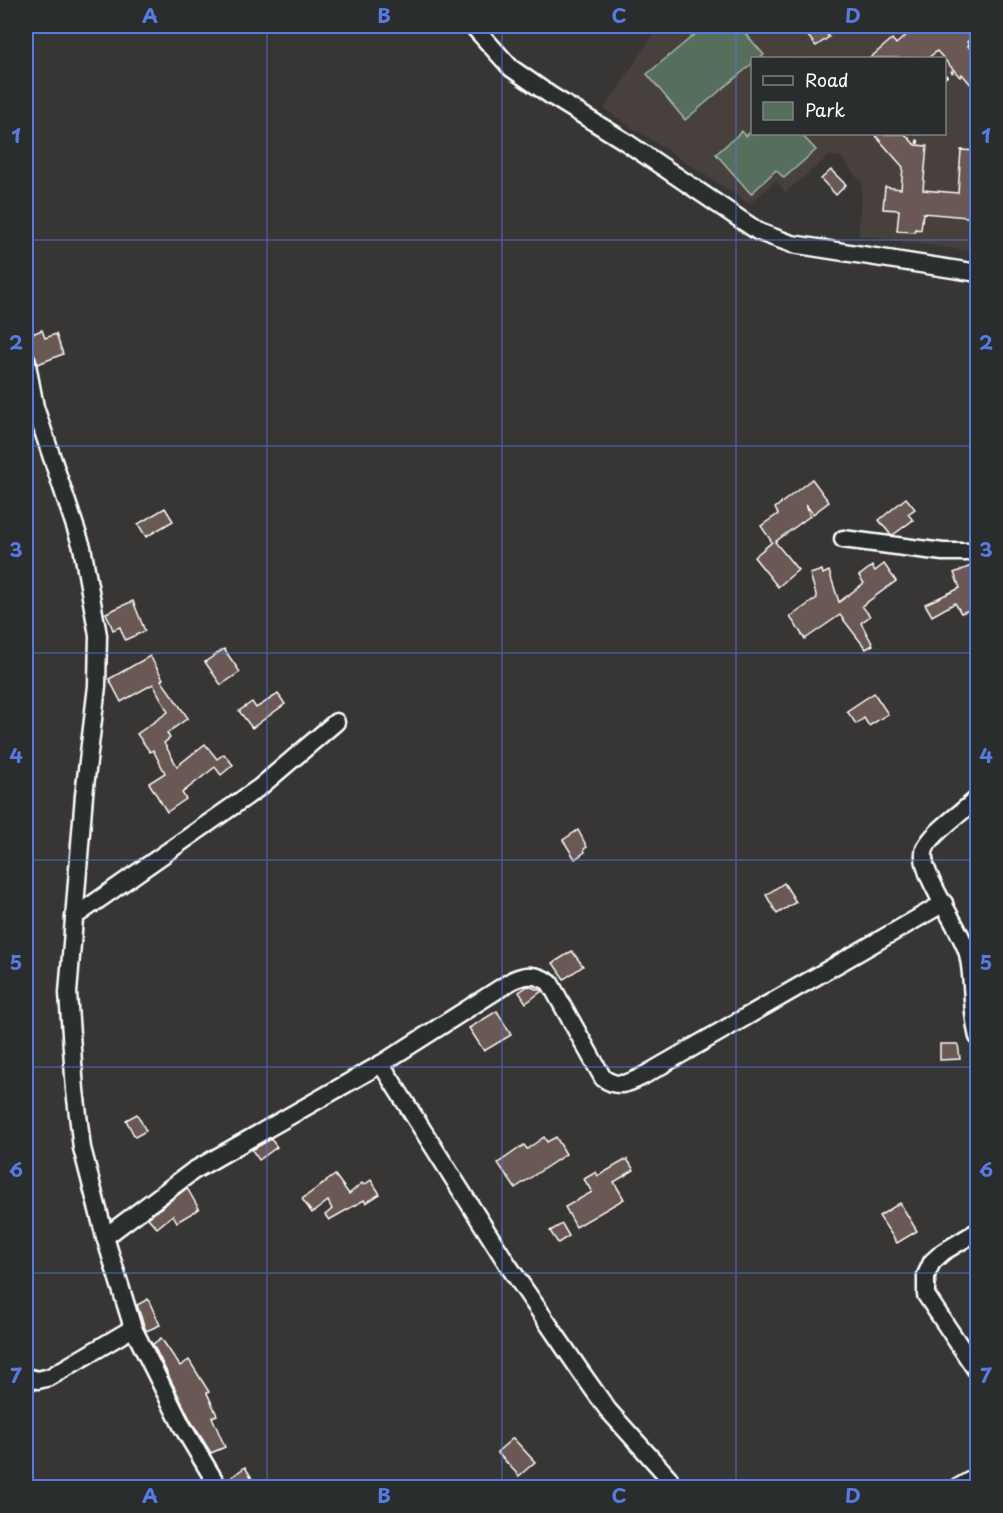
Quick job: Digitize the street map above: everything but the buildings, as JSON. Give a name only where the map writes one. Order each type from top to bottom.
[{"type":"street","points":[[473,26],[511,68],[550,96],[623,140],[759,232],[792,244],[978,273]]},
{"type":"street","points":[[26,359],[35,407],[82,548],[98,635],[97,686],[84,795],[68,993],[82,1148],[105,1237],[133,1328],[182,1426],[219,1488]]},
{"type":"street","points":[[843,539],[942,552],[978,552]]},
{"type":"street","points":[[74,917],[260,787],[336,722]]},
{"type":"street","points":[[978,798],[929,839],[924,853],[926,871],[968,954],[974,1023],[978,1037]]},
{"type":"street","points":[[105,1237],[193,1171],[381,1064],[513,980],[523,976],[542,977],[550,983],[603,1078],[619,1086],[653,1070],[944,903]]},
{"type":"street","points":[[381,1064],[508,1265],[581,1372],[608,1410],[669,1479]]},
{"type":"street","points":[[978,1231],[932,1262],[926,1275],[926,1295],[978,1372]]},
{"type":"street","points":[[26,1377],[38,1380],[50,1377],[133,1328]]},
{"type":"street","points":[[957,1488],[978,1476]]},
{"type":"path","points":[[946,77],[953,71]]},
{"type":"path","points":[[917,144],[919,135]]},
{"type":"shaded area","points":[[659,26],[977,26],[977,252],[858,235],[862,184],[841,157],[829,156],[786,192],[776,181],[749,204],[604,109]]},
{"type":"green space","points":[[705,26],[739,26],[764,55],[751,57],[751,65],[685,120],[647,74]]},
{"type":"green space","points":[[742,131],[746,136],[751,131],[751,135],[802,135],[816,150],[784,178],[776,170],[751,194],[716,154]]}]
